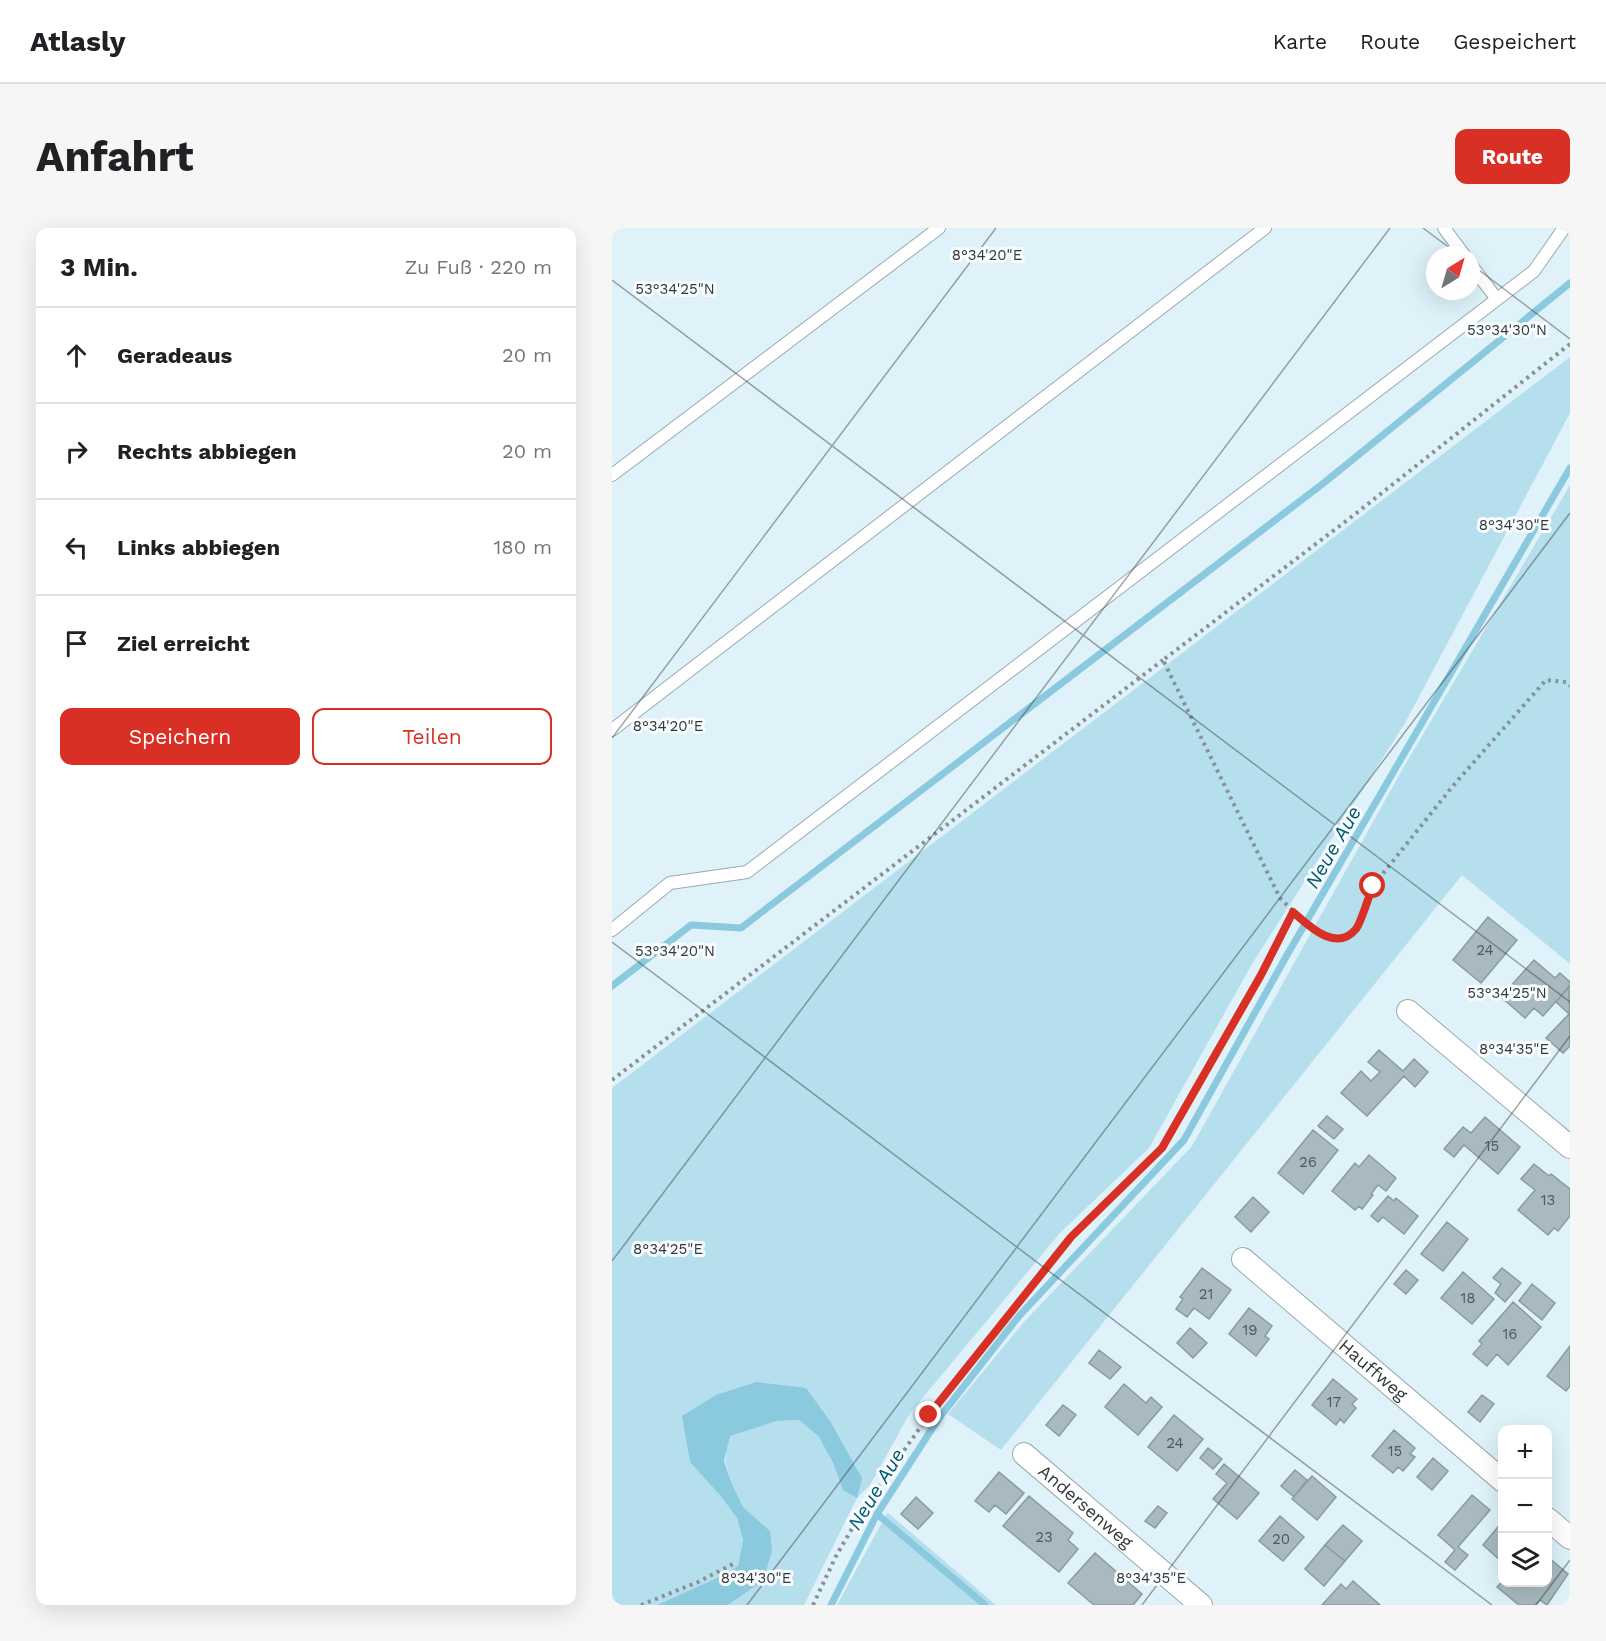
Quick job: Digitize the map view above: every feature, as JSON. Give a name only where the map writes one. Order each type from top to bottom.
[{"type":"street","points":[[1408,1011],[1570,1147]]},
{"type":"street","name":"Hauffweg","points":[[1243,1259],[1502,1479]]},
{"type":"street","name":"Andersenweg","points":[[1024,1454],[1201,1605]]},
{"type":"street","points":[[1552,1522],[1570,1538]]},
{"type":"lane","points":[[612,475],[939,228]]},
{"type":"lane","points":[[612,730],[1265,228]]},
{"type":"lane","points":[[1444,228],[1457,246]]},
{"type":"lane","points":[[612,930],[670,883],[747,872],[1534,271],[1564,228]]},
{"type":"lane","points":[[1480,277],[1496,298]]},
{"type":"path","points":[[612,1080],[1354,514],[1570,344]]},
{"type":"path","points":[[1162,660],[1280,898],[1301,919],[1328,939],[1343,939],[1356,929],[1373,886],[1452,788],[1546,680],[1566,682],[1570,686]]},
{"type":"path","points":[[813,1605],[836,1556],[867,1503],[929,1415],[1071,1237],[1162,1148],[1261,975],[1293,912]]},
{"type":"path","points":[[642,1605],[698,1582],[733,1564]]},
{"type":"shaded area","points":[[1570,357],[1570,413],[1405,723],[1252,964],[1149,1148],[1060,1233],[910,1413],[870,1485],[857,1498],[804,1605],[728,1605],[763,1581],[770,1531],[743,1507],[732,1484],[725,1461],[729,1436],[777,1421],[799,1420],[819,1437],[833,1463],[843,1490],[862,1478],[832,1424],[716,1395],[719,1494],[737,1518],[743,1539],[738,1566],[657,1605],[612,1605],[612,1088]]},
{"type":"shaded area","points":[[1570,485],[1570,964],[1462,875],[1001,1450],[948,1414],[1024,1322],[1192,1146],[1402,770]]},
{"type":"shaded area","points":[[756,1382],[806,1388],[832,1424],[862,1478],[857,1498],[843,1490],[833,1463],[819,1437],[799,1420],[777,1421],[730,1436],[724,1461],[732,1484],[743,1507],[770,1531],[772,1551],[763,1581],[728,1605],[657,1605],[738,1566],[743,1540],[737,1518],[690,1462],[682,1416],[716,1395]]},
{"type":"shaded area","points":[[888,1513],[996,1605],[837,1605]]},
{"type":"building","points":[[1488,917],[1517,940],[1481,983],[1453,960]]},
{"type":"building","points":[[1534,960],[1555,978],[1560,973],[1570,982],[1570,986],[1543,1016],[1534,1008],[1525,1018],[1501,997]]},
{"type":"building","points":[[1569,986],[1570,1046],[1563,1053],[1546,1038],[1569,1014],[1556,1002]]},
{"type":"building","points":[[1379,1050],[1403,1071],[1414,1059],[1428,1072],[1415,1087],[1404,1076],[1367,1116],[1341,1093],[1361,1071],[1371,1081],[1380,1072],[1368,1062]]},
{"type":"building","points":[[1327,1116],[1343,1129],[1334,1139],[1318,1126]]},
{"type":"building","points":[[1485,1117],[1520,1147],[1498,1174],[1464,1145],[1454,1157],[1444,1149],[1463,1127],[1471,1133]]},
{"type":"building","points":[[1313,1130],[1338,1150],[1303,1194],[1278,1173]]},
{"type":"building","points":[[1369,1155],[1396,1178],[1386,1191],[1378,1185],[1362,1209],[1359,1206],[1355,1210],[1332,1191],[1355,1163],[1359,1167]]},
{"type":"building","points":[[1534,1164],[1570,1189],[1570,1216],[1558,1231],[1554,1228],[1548,1235],[1518,1210],[1535,1190],[1521,1179]]},
{"type":"building","points":[[1388,1196],[1394,1201],[1396,1198],[1418,1216],[1404,1234],[1383,1217],[1378,1222],[1371,1216]]},
{"type":"building","points":[[1253,1197],[1269,1212],[1251,1232],[1235,1217]]},
{"type":"building","points":[[1447,1222],[1468,1239],[1443,1271],[1421,1254]]},
{"type":"building","points":[[1202,1268],[1231,1290],[1209,1319],[1194,1308],[1187,1317],[1176,1309],[1183,1299],[1180,1297]]},
{"type":"building","points":[[1502,1268],[1521,1283],[1505,1302],[1495,1293],[1501,1284],[1493,1278]]},
{"type":"building","points":[[1406,1270],[1418,1280],[1406,1294],[1394,1284]]},
{"type":"building","points":[[1463,1272],[1494,1299],[1472,1324],[1441,1298]]},
{"type":"building","points":[[1532,1284],[1555,1303],[1542,1320],[1519,1301]]},
{"type":"building","points":[[1513,1302],[1541,1327],[1508,1365],[1497,1354],[1487,1366],[1473,1354],[1482,1344],[1479,1341]]},
{"type":"building","points":[[1249,1308],[1272,1326],[1265,1336],[1269,1339],[1256,1356],[1229,1334]]},
{"type":"building","points":[[1190,1328],[1207,1343],[1193,1358],[1177,1343]]},
{"type":"building","points":[[1570,1346],[1570,1386],[1566,1391],[1547,1376]]},
{"type":"building","points":[[1099,1350],[1121,1367],[1110,1379],[1089,1363]]},
{"type":"building","points":[[1333,1379],[1357,1399],[1352,1404],[1356,1408],[1344,1423],[1340,1419],[1336,1425],[1312,1405]]},
{"type":"building","points":[[1124,1384],[1146,1403],[1151,1397],[1162,1407],[1138,1435],[1105,1407]]},
{"type":"building","points":[[1482,1395],[1494,1404],[1480,1422],[1468,1412]]},
{"type":"building","points":[[1063,1405],[1076,1415],[1059,1436],[1046,1425]]},
{"type":"building","points":[[1174,1415],[1203,1439],[1177,1471],[1148,1447]]},
{"type":"building","points":[[1394,1430],[1415,1448],[1410,1454],[1415,1457],[1403,1471],[1398,1467],[1393,1473],[1372,1456]]},
{"type":"building","points":[[1208,1448],[1222,1459],[1213,1469],[1200,1458]]},
{"type":"building","points":[[1433,1458],[1448,1471],[1432,1490],[1417,1477]]},
{"type":"building","points":[[1224,1464],[1259,1493],[1237,1519],[1213,1499],[1227,1483],[1216,1474]]},
{"type":"building","points":[[1295,1470],[1307,1480],[1294,1497],[1281,1486]]},
{"type":"building","points":[[999,1472],[1024,1493],[1006,1514],[995,1505],[989,1512],[975,1501]]},
{"type":"building","points":[[1312,1476],[1336,1497],[1317,1520],[1292,1499]]},
{"type":"building","points":[[1472,1495],[1490,1510],[1458,1547],[1468,1555],[1455,1570],[1445,1562],[1455,1550],[1438,1535]]},
{"type":"building","points":[[1029,1496],[1073,1533],[1068,1540],[1078,1549],[1059,1572],[1003,1526]]},
{"type":"building","points":[[916,1497],[933,1513],[918,1529],[901,1514]]},
{"type":"building","points":[[1158,1506],[1167,1513],[1155,1528],[1145,1521]]},
{"type":"building","points":[[1280,1516],[1304,1537],[1283,1561],[1259,1541]]},
{"type":"building","points":[[1343,1525],[1362,1541],[1345,1561],[1325,1545]]},
{"type":"building","points":[[1498,1527],[1498,1558],[1483,1545]]},
{"type":"building","points":[[1325,1545],[1345,1561],[1324,1586],[1305,1569]]},
{"type":"building","points":[[1095,1553],[1142,1594],[1133,1605],[1094,1605],[1068,1583]]},
{"type":"building","points":[[1552,1560],[1568,1574],[1547,1605],[1540,1600],[1535,1605],[1519,1605],[1497,1587],[1552,1587]]},
{"type":"building","points":[[1353,1581],[1380,1605],[1322,1605],[1341,1584],[1346,1589]]},
{"type":"waterway","points":[[612,986],[691,925],[741,928],[1325,482],[1570,283]]},
{"type":"waterway","name":"Neue Aue","points":[[831,1605],[877,1514],[939,1418],[1019,1316],[1184,1140],[1287,955],[1570,468]]},
{"type":"waterway","points":[[877,1514],[985,1605]]},
{"type":"route","points":[[929,1415],[1071,1237],[1162,1148],[1261,975],[1293,912],[1328,939],[1343,939],[1356,929],[1373,886]]}]
